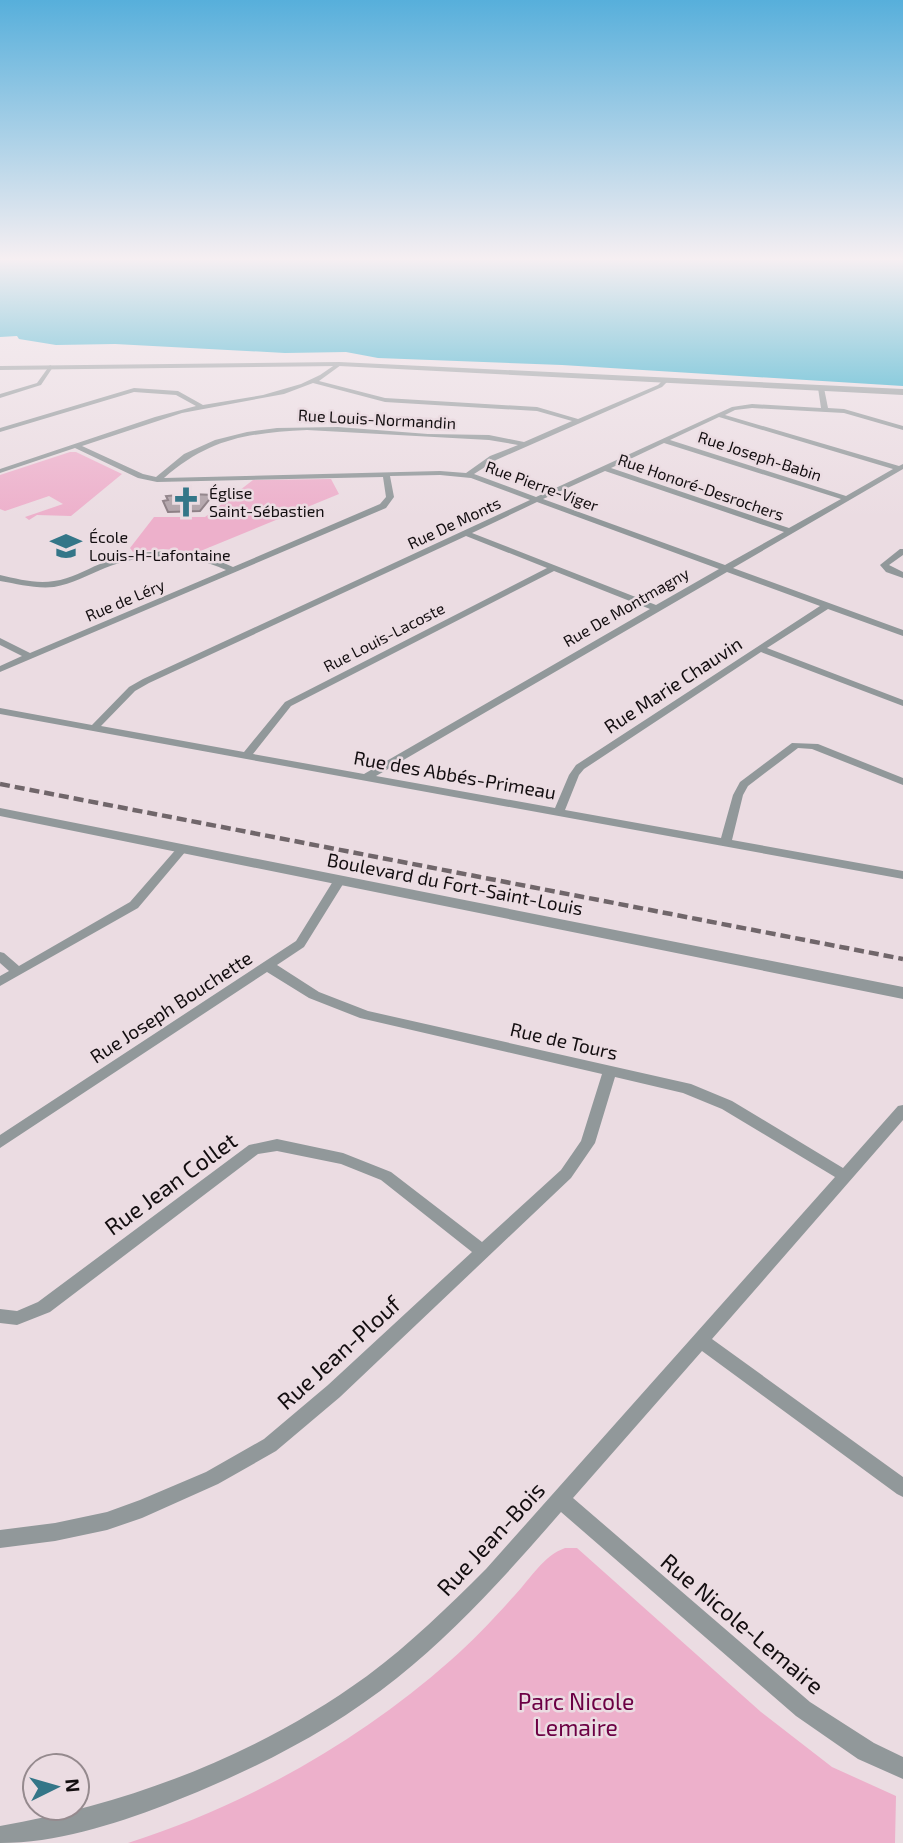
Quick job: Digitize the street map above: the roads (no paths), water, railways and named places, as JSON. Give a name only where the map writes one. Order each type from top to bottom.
[{"type":"street","points":[[0,471],[202,407],[275,393],[313,381],[338,364]]},
{"type":"street","points":[[0,368],[338,364],[903,392]]},
{"type":"street","points":[[0,396],[39,384],[50,367]]},
{"type":"street","points":[[468,475],[488,460],[660,386],[667,380]]},
{"type":"street","points":[[313,381],[385,400],[537,409],[578,421]]},
{"type":"street","points":[[821,388],[825,410]]},
{"type":"street","points":[[0,430],[134,390],[177,393],[202,407]]},
{"type":"street","name":"Rue De Monts","points":[[93,728],[138,685],[719,415],[746,406],[825,410],[849,412],[903,428]]},
{"type":"street","points":[[719,415],[901,467]]},
{"type":"street","name":"Rue Louis-Normandin","points":[[157,480],[195,451],[231,439],[284,429],[458,438],[495,437],[524,444]]},
{"type":"street","name":"Rue Joseph-Babin","points":[[665,441],[846,498]]},
{"type":"street","name":"Rue Pierre-Viger","points":[[76,446],[141,476],[157,480],[386,474],[468,475],[903,633]]},
{"type":"street","name":"Rue De Montmagny","points":[[366,777],[901,467]]},
{"type":"street","name":"Rue Honoré-Desrochers","points":[[605,468],[789,531]]},
{"type":"street","name":"Rue de Léry","points":[[0,669],[386,504],[390,497],[386,474]]},
{"type":"street","points":[[466,533],[655,608]]},
{"type":"street","points":[[903,551],[884,565],[903,575]]},
{"type":"street","points":[[0,578],[38,584],[59,583],[125,558],[165,553],[196,555],[233,570]]},
{"type":"street","name":"Rue Louis-Lacoste","points":[[247,755],[288,704],[553,568]]},
{"type":"street","name":"Rue Marie Chauvin","points":[[559,812],[580,767],[827,605]]},
{"type":"street","points":[[0,641],[29,656]]},
{"type":"street","points":[[761,649],[903,703]]},
{"type":"street","name":"Rue des Abbés-Primeau","points":[[0,711],[903,875]]},
{"type":"street","points":[[726,843],[738,796],[744,784],[796,745],[814,746],[903,782]]},
{"type":"street","name":"Boulevard du Fort-Saint-Louis","points":[[0,812],[903,993]]},
{"type":"street","points":[[0,982],[134,905],[182,849]]},
{"type":"street","name":"Rue Joseph Bouchette","points":[[0,1142],[303,941],[340,881]]},
{"type":"street","points":[[0,956],[18,972]]},
{"type":"street","name":"Rue de Tours","points":[[268,966],[323,999],[365,1016],[710,1096],[844,1175]]},
{"type":"street","name":"Rue Jean-Plouf","points":[[0,1539],[55,1532],[107,1521],[178,1495],[259,1451],[334,1391],[575,1164],[593,1131],[610,1071]]},
{"type":"street","name":"Rue Jean-Bois","points":[[0,1837],[97,1816],[215,1773],[302,1730],[373,1684],[443,1626],[493,1576],[903,1110]]},
{"type":"street","name":"Rue Jean Collet","points":[[0,1316],[17,1318],[44,1307],[254,1149],[266,1146],[296,1148],[367,1167],[386,1176],[483,1252]]},
{"type":"street","points":[[702,1341],[903,1489]]},
{"type":"street","name":"Rue Nicole-Lemaire","points":[[561,1500],[803,1709],[866,1751],[903,1768]]},
{"type":"water","points":[[153,346],[903,346],[903,386],[562,365],[378,358],[346,352],[285,353]]},
{"type":"railway","points":[[0,784],[903,959]]},
{"type":"place","name":"Église Saint-Sébastien","points":[[186,502]]},
{"type":"place","name":"École Louis-H-Lafontaine","points":[[66,546]]},
{"type":"park label","name":"Parc Nicole Lemaire","points":[[576,1715]]}]
